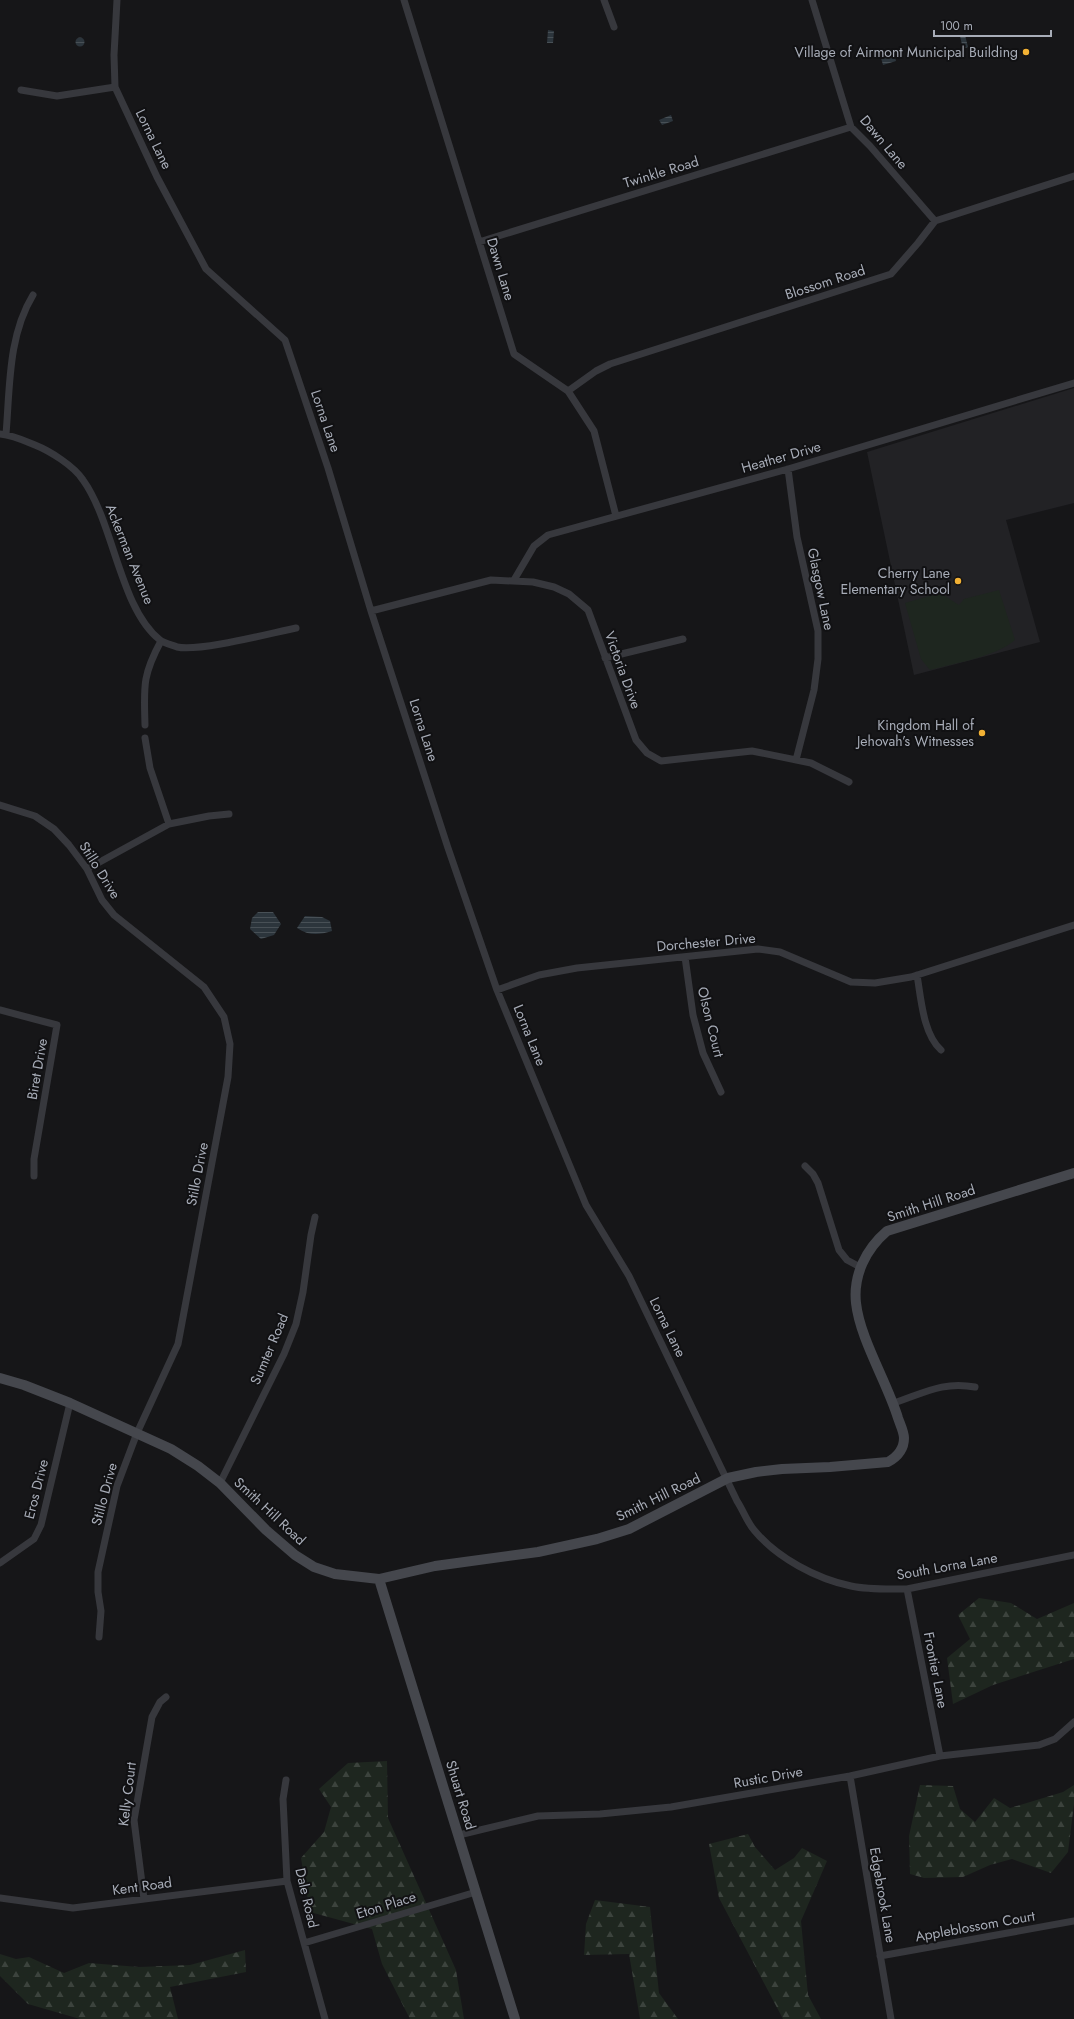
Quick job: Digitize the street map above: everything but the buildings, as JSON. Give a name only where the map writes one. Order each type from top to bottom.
[{"type":"street","name":"Lorna Lane","points":[[117,0],[114,55],[115,87],[161,184],[206,269],[285,340],[328,470],[371,611],[448,848],[497,990],[586,1205],[629,1276],[728,1478]]},
{"type":"street","name":"Dawn Lane","points":[[404,0],[514,354],[568,391],[594,431],[616,516]]},
{"type":"street","points":[[604,0],[614,27]]},
{"type":"street","name":"Dawn Lane","points":[[812,0],[851,127],[870,146],[935,221]]},
{"type":"street","points":[[21,90],[57,96],[115,87]]},
{"type":"street","name":"Twinkle Road","points":[[479,242],[851,127]]},
{"type":"street","points":[[935,221],[1074,176]]},
{"type":"street","name":"Blossom Road","points":[[568,391],[596,371],[610,364],[891,274],[935,221]]},
{"type":"street","points":[[3,434],[15,336],[23,312],[34,295]]},
{"type":"street","name":"Heather Drive","points":[[514,580],[534,546],[548,535],[788,468],[1074,383]]},
{"type":"street","name":"Ackerman Avenue","points":[[3,434],[45,449],[64,462],[83,479],[98,507],[134,606],[146,625],[161,641],[178,647],[200,647],[296,628]]},
{"type":"street","name":"Glasgow Lane","points":[[788,468],[797,537],[818,632],[818,659],[814,690],[796,760]]},
{"type":"street","name":"Victoria Drive","points":[[371,611],[491,580],[514,580],[554,587],[569,594],[588,610],[636,740],[647,753],[661,761],[752,752],[811,763],[849,782]]},
{"type":"street","points":[[605,658],[683,639]]},
{"type":"street","points":[[145,725],[145,677],[149,665],[161,641]]},
{"type":"street","points":[[145,738],[150,768],[169,824]]},
{"type":"street","name":"Stillo Drive","points":[[0,805],[35,816],[54,829],[69,845],[87,869],[102,900],[114,915],[204,987],[224,1017],[230,1044],[228,1077],[178,1344],[137,1433],[116,1486],[98,1572],[98,1592],[101,1611],[99,1638]]},
{"type":"street","points":[[87,869],[169,824],[209,816],[229,814]]},
{"type":"street","name":"Dorchester Drive","points":[[497,990],[539,975],[577,968],[758,949],[780,952],[851,982],[875,983],[917,975],[1074,925]]},
{"type":"street","name":"Olson Court","points":[[686,957],[693,1015],[701,1045],[721,1092]]},
{"type":"street","points":[[917,975],[929,1034],[934,1044],[941,1050]]},
{"type":"street","name":"Biret Drive","points":[[0,1010],[57,1025],[34,1159],[34,1176]]},
{"type":"street","points":[[805,1166],[813,1174],[818,1183],[839,1250],[847,1260],[860,1267]]},
{"type":"street","name":"Smith Hill Road","points":[[0,1378],[24,1385],[70,1403],[171,1449],[198,1466],[220,1483],[266,1530],[295,1555],[314,1567],[336,1574],[379,1579],[435,1566],[538,1552],[629,1529],[728,1478],[756,1472],[782,1469],[888,1462],[896,1457],[903,1447],[904,1437],[894,1403],[862,1326],[856,1304],[856,1285],[860,1267],[875,1241],[887,1231],[1074,1173]]},
{"type":"street","name":"Sumter Road","points":[[220,1483],[284,1354],[296,1324],[304,1292],[310,1254],[311,1235],[315,1217]]},
{"type":"street","points":[[894,1403],[947,1385],[958,1384],[975,1387]]},
{"type":"street","name":"Eros Drive","points":[[0,1563],[34,1539],[41,1525],[70,1403]]},
{"type":"street","name":"South Lorna Lane","points":[[728,1478],[737,1500],[754,1530],[772,1547],[795,1564],[826,1578],[852,1586],[907,1589],[1074,1555]]},
{"type":"street","name":"Shuart Road","points":[[379,1579],[515,2019]]},
{"type":"street","name":"Frontier Lane","points":[[907,1589],[940,1756]]},
{"type":"street","name":"Kelly Court","points":[[144,1899],[134,1820],[152,1717],[160,1702],[166,1697]]},
{"type":"street","name":"Rustic Drive","points":[[459,1835],[538,1816],[600,1814],[671,1806],[850,1776],[940,1756],[1039,1745],[1055,1739],[1074,1722]]},
{"type":"street","name":"Edgebrook Lane","points":[[850,1776],[891,2019]]},
{"type":"street","name":"Dale Road","points":[[286,1780],[283,1799],[287,1881],[325,2019]]},
{"type":"street","name":"Kent Road","points":[[0,1898],[73,1908],[287,1881]]},
{"type":"street","name":"Eton Place","points":[[304,1943],[476,1892]]},
{"type":"street","name":"Appleblossom Court","points":[[880,1956],[1074,1921]]},
{"type":"shaded area","points":[[548,30],[554,31],[553,43],[547,43]]},
{"type":"shaded area","points":[[965,35],[968,47],[963,49],[960,36]]},
{"type":"shaded area","points":[[78,38],[82,38],[84,42],[82,46],[78,46],[76,44],[76,40]]},
{"type":"shaded area","points":[[894,54],[896,61],[883,65],[881,58]]},
{"type":"shaded area","points":[[671,115],[673,121],[662,125],[659,120]]},
{"type":"shaded area","name":"Cherry Lane Elementary School","points":[[1074,388],[1074,503],[1006,520],[1040,642],[914,675],[867,452]]},
{"type":"shaded area","points":[[258,912],[273,912],[281,924],[274,935],[261,939],[250,929],[252,918]]},
{"type":"shaded area","points":[[305,916],[322,917],[330,921],[332,931],[310,934],[301,931],[297,928]]},
{"type":"green space","points":[[999,590],[1015,640],[1007,646],[986,655],[930,670],[921,659],[905,603],[940,593],[959,605],[964,599]]},
{"type":"green space","points":[[979,1598],[1011,1603],[1037,1619],[1074,1603],[1074,1659],[993,1685],[953,1704],[947,1658],[970,1639],[958,1615]]},
{"type":"green space","points":[[387,1761],[388,1818],[456,1970],[464,2019],[410,2019],[382,1964],[372,1929],[310,1912],[301,1858],[324,1832],[331,1807],[319,1789],[348,1763]]},
{"type":"green space","points":[[920,1785],[953,1786],[960,1809],[975,1822],[994,1798],[1010,1808],[1063,1792],[1074,1785],[1074,1804],[1068,1852],[1051,1873],[1012,1859],[990,1865],[963,1877],[924,1878],[910,1874],[909,1836]]},
{"type":"green space","points":[[748,1834],[755,1847],[775,1870],[794,1858],[802,1848],[827,1861],[801,1921],[808,1995],[821,2019],[783,2019],[719,1898],[709,1844]]},
{"type":"green space","points":[[595,1900],[650,1907],[659,1993],[678,2019],[640,2019],[629,1954],[584,1955],[586,1924]]},
{"type":"green space","points":[[245,1950],[246,1972],[170,1987],[178,2019],[80,2019],[28,2004],[0,1976],[0,1954],[16,1959],[29,1957],[64,1973],[89,1963],[139,1967],[190,1965]]},
{"type":"place","name":"Village of Airmont Municipal Building","points":[[1026,52]]},
{"type":"place","name":"Cherry Lane Elementary School","points":[[958,581]]},
{"type":"place","name":"Kingdom Hall of Jehovah’s Witnesses","points":[[982,733]]}]
